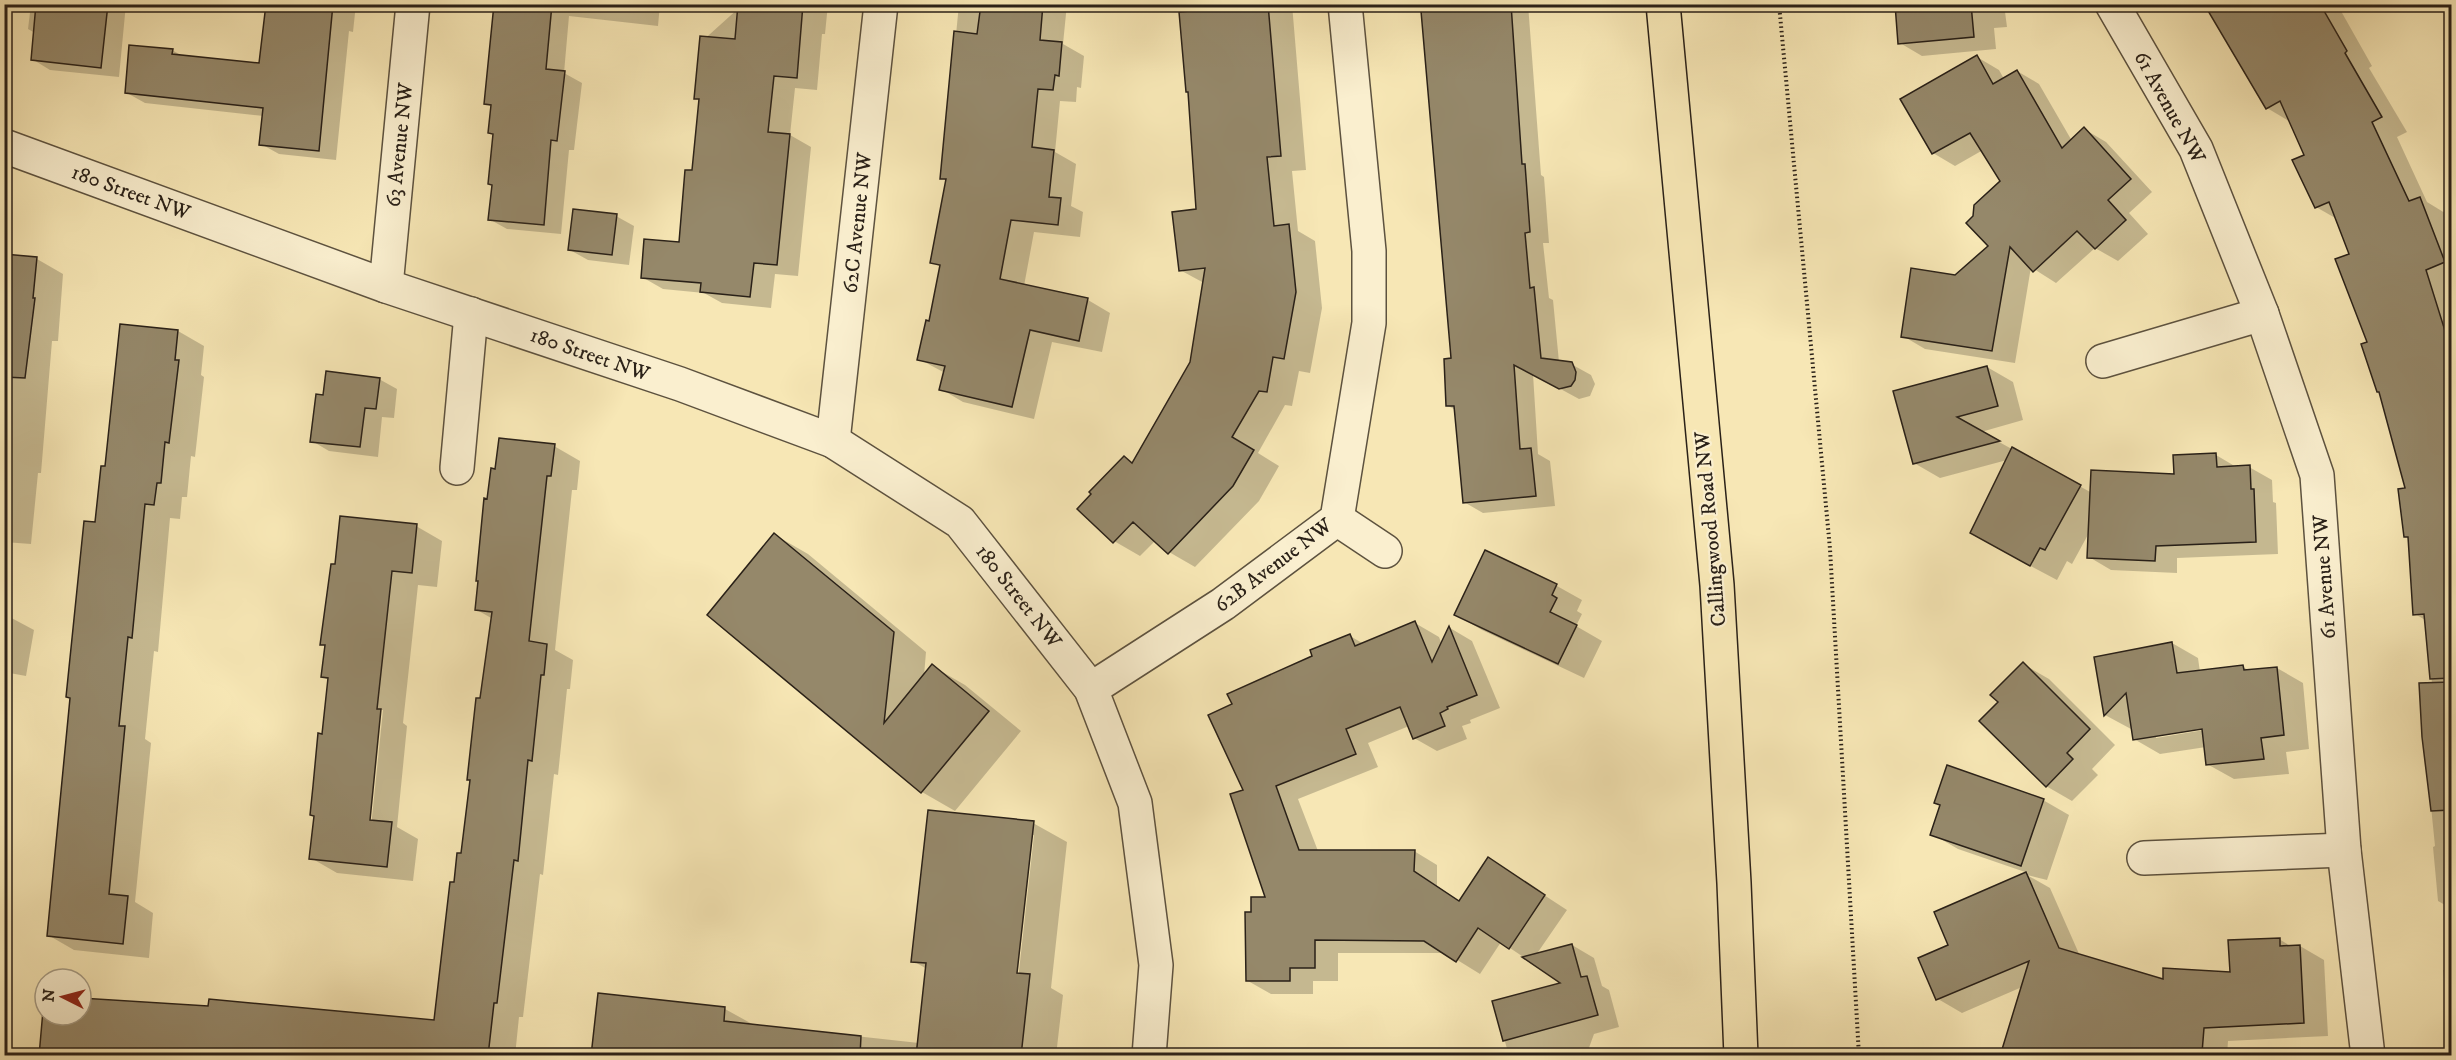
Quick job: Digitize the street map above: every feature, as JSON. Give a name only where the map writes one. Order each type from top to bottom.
[{"type":"main road","name":"Callingwood Road NW","points":[[1663,4],[1717,585],[1742,1056]]},
{"type":"street","name":"63 Avenue NW","points":[[386,285],[413,4]]},
{"type":"street","name":"62C Avenue NW","points":[[833,441],[881,4]]},
{"type":"street","name":"62B Avenue NW","points":[[1090,689],[1223,604],[1337,519],[1369,322],[1369,251],[1345,4]]},
{"type":"street","name":"61 Avenue NW","points":[[2112,4],[2196,149],[2262,314],[2317,475],[2344,850],[2368,1056]]},
{"type":"street","name":"180 Street NW","points":[[4,146],[386,285],[680,384],[833,441],[960,522],[1090,689]]},
{"type":"street","points":[[458,468],[471,314]]},
{"type":"street","points":[[2103,361],[2262,314]]},
{"type":"street","points":[[1337,519],[1385,551]]},
{"type":"street","points":[[1090,689],[1135,803],[1156,965],[1149,1056]]},
{"type":"street","points":[[2144,858],[2344,850]]},
{"type":"path","points":[[1779,4],[1830,549],[1859,1056]]},
{"type":"building","points":[[36,4],[108,4],[101,68],[31,60]]},
{"type":"building","points":[[266,4],[333,4],[319,151],[259,145],[263,108],[125,93],[129,45],[173,49],[172,54],[259,63]]},
{"type":"building","points":[[494,4],[552,4],[546,69],[565,71],[557,141],[551,140],[544,225],[488,220],[492,185],[488,184],[493,134],[488,133],[491,105],[484,104]]},
{"type":"building","points":[[738,4],[803,4],[797,78],[774,76],[768,132],[790,134],[777,265],[754,263],[750,297],[700,292],[701,283],[641,278],[644,239],[679,242],[685,170],[692,170],[699,99],[694,99],[700,36],[735,39]]},
{"type":"building","points":[[981,4],[1043,4],[1040,40],[1062,42],[1059,76],[1055,75],[1053,90],[1038,89],[1032,147],[1054,150],[1049,197],[1061,198],[1058,225],[1011,220],[1000,279],[1088,298],[1079,341],[1030,330],[1012,407],[939,390],[945,366],[917,360],[926,320],[929,321],[940,265],[930,263],[946,179],[940,179],[954,31],[977,34]]},
{"type":"building","points":[[1268,4],[1281,156],[1267,157],[1274,226],[1289,224],[1296,292],[1284,359],[1273,357],[1267,392],[1259,391],[1232,437],[1254,450],[1233,486],[1168,554],[1133,522],[1113,543],[1077,509],[1091,494],[1089,492],[1124,456],[1132,463],[1190,362],[1205,268],[1179,271],[1172,212],[1196,209],[1188,92],[1186,92],[1179,12]]},
{"type":"building","points":[[1446,4],[1511,4],[1522,164],[1525,164],[1530,232],[1525,233],[1530,288],[1534,287],[1541,358],[1572,362],[1576,372],[1571,386],[1559,389],[1514,365],[1520,449],[1531,448],[1536,496],[1463,503],[1454,406],[1446,406],[1444,359],[1451,358],[1421,11],[1447,9]]},
{"type":"building","points":[[1895,4],[1971,4],[1974,37],[1898,44]]},
{"type":"building","points":[[2204,4],[2320,4],[2382,117],[2372,122],[2409,201],[2420,197],[2445,262],[2426,270],[2451,350],[2451,678],[2430,679],[2424,614],[2413,615],[2408,537],[2404,537],[2398,489],[2405,488],[2379,392],[2377,392],[2361,344],[2367,342],[2335,259],[2349,254],[2329,202],[2315,208],[2292,160],[2304,155],[2280,101],[2266,109]]},
{"type":"building","points":[[1977,55],[1993,84],[2017,70],[2062,148],[2084,127],[2131,179],[2108,200],[2126,220],[2095,249],[2077,231],[2033,272],[2010,247],[1992,351],[1901,337],[1911,268],[1955,275],[1988,246],[1966,223],[1973,216],[1974,205],[2000,181],[1970,133],[1932,154],[1900,99]]},
{"type":"building","points":[[573,209],[617,214],[612,255],[568,250]]},
{"type":"building","points":[[4,254],[37,257],[33,298],[35,298],[25,378],[4,377]]},
{"type":"building","points":[[120,324],[178,330],[175,360],[179,360],[169,443],[165,442],[161,483],[157,483],[154,505],[145,504],[132,638],[128,637],[119,726],[125,726],[109,894],[128,896],[123,944],[47,936],[70,698],[66,697],[84,521],[95,522],[101,466],[105,466]]},
{"type":"building","points":[[1987,366],[1998,406],[1957,417],[2000,441],[1913,464],[1893,391]]},
{"type":"building","points":[[326,371],[380,378],[376,409],[365,408],[360,447],[310,442],[316,394],[323,395]]},
{"type":"building","points":[[499,438],[555,444],[551,476],[547,476],[529,641],[547,644],[544,675],[541,675],[532,761],[528,760],[518,861],[514,860],[497,1003],[494,1003],[488,1056],[39,1056],[42,1027],[93,1027],[93,999],[208,1006],[209,999],[434,1020],[450,882],[454,882],[457,853],[461,853],[470,780],[467,780],[476,698],[480,698],[492,612],[475,610],[484,498],[487,499],[491,468],[495,469]]},
{"type":"building","points":[[2012,447],[2081,485],[2045,550],[2040,548],[2030,566],[1970,533]]},
{"type":"building","points":[[2216,453],[2217,467],[2250,465],[2251,489],[2254,489],[2256,542],[2156,546],[2155,561],[2087,558],[2091,470],[2174,474],[2173,455]]},
{"type":"building","points":[[340,516],[417,524],[412,573],[392,571],[377,709],[381,709],[370,820],[392,822],[387,867],[309,859],[314,816],[310,815],[318,733],[322,734],[328,678],[321,677],[325,645],[320,645],[331,564],[335,564]]},
{"type":"building","points":[[774,533],[894,632],[884,723],[932,664],[989,711],[921,793],[707,615]]},
{"type":"building","points":[[1485,550],[1557,584],[1552,595],[1557,598],[1550,612],[1577,625],[1558,664],[1454,615]]},
{"type":"building","points":[[1415,621],[1432,662],[1449,626],[1477,695],[1447,707],[1448,709],[1440,713],[1445,726],[1413,739],[1400,707],[1346,729],[1356,754],[1276,786],[1299,850],[1415,850],[1414,871],[1459,901],[1488,857],[1545,895],[1509,949],[1478,928],[1456,962],[1424,941],[1315,940],[1315,968],[1290,968],[1290,981],[1246,981],[1245,912],[1251,912],[1251,897],[1265,897],[1230,794],[1243,790],[1208,715],[1232,704],[1227,694],[1312,656],[1310,650],[1350,634],[1355,646]]},
{"type":"building","points":[[2172,642],[2177,673],[2243,665],[2244,670],[2277,667],[2284,735],[2261,738],[2264,759],[2206,765],[2202,729],[2133,740],[2126,693],[2104,716],[2094,657]]},
{"type":"building","points":[[2023,662],[2090,729],[2067,753],[2073,759],[2046,787],[1979,721],[1998,702],[1990,695]]},
{"type":"building","points":[[2451,682],[2451,810],[2431,811],[2422,737],[2419,683]]},
{"type":"building","points":[[1947,765],[2044,799],[2021,866],[1930,835],[1940,805],[1934,803]]},
{"type":"building","points":[[928,810],[1034,821],[1017,973],[1030,974],[1021,1056],[916,1056],[926,963],[911,962]]},
{"type":"building","points":[[2026,872],[2059,948],[2163,979],[2163,968],[2230,972],[2228,940],[2280,938],[2280,946],[2300,945],[2304,1023],[2204,1028],[2202,1053],[2098,1050],[2096,1056],[2000,1056],[2029,961],[1936,1000],[1918,958],[1948,945],[1934,912]]},
{"type":"building","points":[[1572,944],[1581,977],[1587,976],[1598,1015],[1503,1041],[1492,1001],[1560,983],[1522,957]]},
{"type":"building","points":[[598,993],[725,1007],[724,1021],[861,1036],[860,1056],[591,1056]]}]
